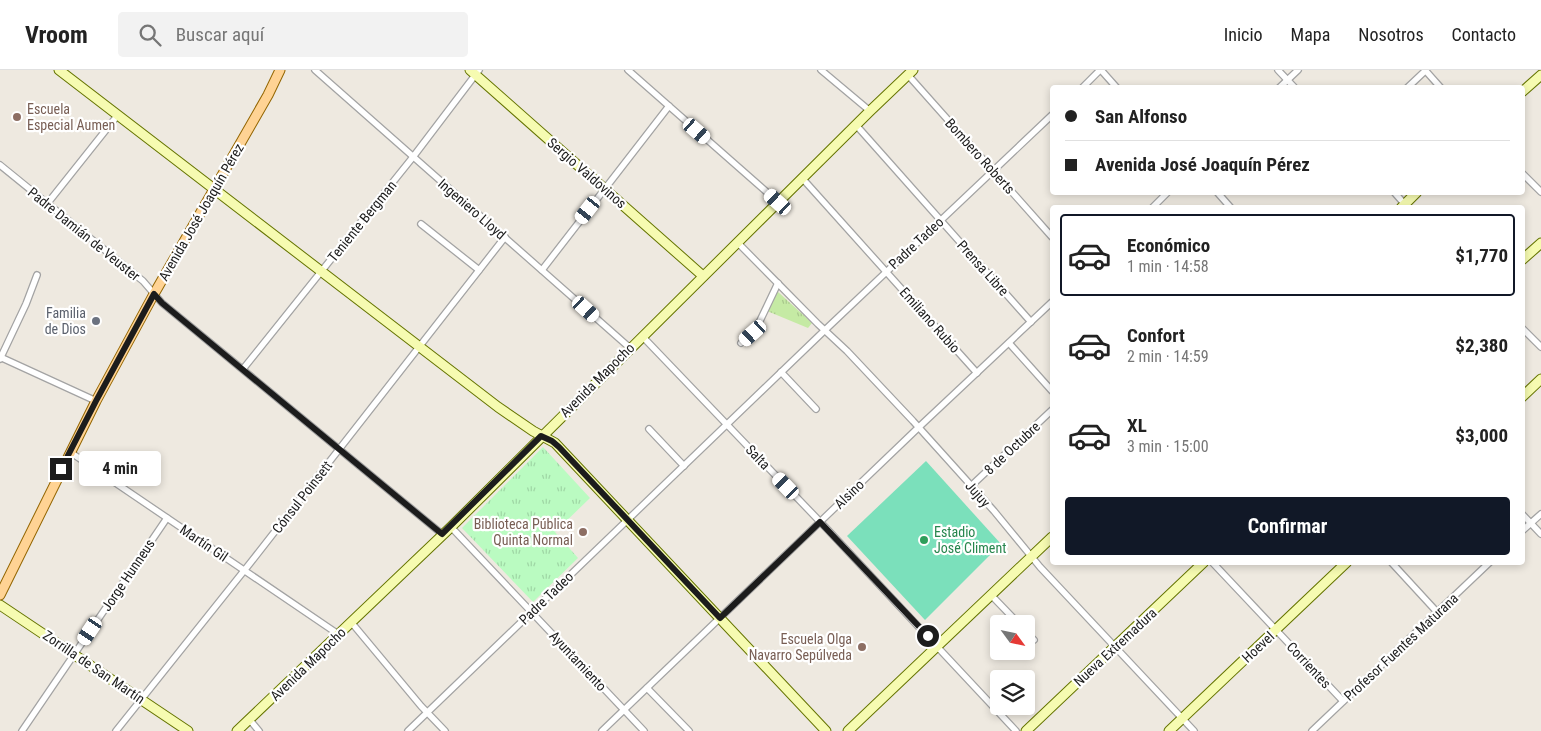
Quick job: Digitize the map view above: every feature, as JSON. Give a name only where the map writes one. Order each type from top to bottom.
[{"type":"main road","points":[[59,70],[498,407],[559,447],[826,731]]},
{"type":"main road","name":"Avenida José Joaquín Pérez","points":[[0,595],[96,401],[154,294],[268,95],[280,70]]},
{"type":"main road","name":"Sergio Valdovinos","points":[[475,72],[703,276]]},
{"type":"main road","name":"Avenida Mapocho","points":[[237,731],[450,527],[910,72]]},
{"type":"main road","points":[[1525,89],[1541,75]]},
{"type":"main road","points":[[1406,205],[1414,195]]},
{"type":"main road","points":[[1525,257],[1541,243]]},
{"type":"main road","points":[[1525,394],[1541,379]]},
{"type":"main road","points":[[848,731],[1050,539]]},
{"type":"main road","name":"Nueva Extremadura","points":[[1026,731],[1201,565]]},
{"type":"main road","name":"Hoevel","points":[[1169,731],[1344,565]]},
{"type":"main road","name":"Zorrilla de San Martín","points":[[0,605],[188,731]]},
{"type":"street","name":"Ingeniero Lloyd","points":[[314,70],[630,348]]},
{"type":"street","points":[[628,70],[778,202]]},
{"type":"street","points":[[821,70],[870,111]]},
{"type":"street","points":[[1085,85],[1101,70],[1114,85]]},
{"type":"street","points":[[1278,70],[1292,85]]},
{"type":"street","points":[[1282,85],[1298,70]]},
{"type":"street","points":[[1410,85],[1425,70],[1438,85]]},
{"type":"street","name":"Teniente Bergman","points":[[242,369],[413,157],[475,72]]},
{"type":"street","name":"Bombero Roberts","points":[[910,72],[993,171],[1050,235]]},
{"type":"street","points":[[542,270],[669,106]]},
{"type":"street","points":[[48,204],[117,116]]},
{"type":"street","name":"Padre Tadeo","points":[[408,731],[781,372],[1050,117]]},
{"type":"street","name":"Prensa Libre","points":[[856,125],[1031,322]]},
{"type":"street","name":"Padre Damián de Veuster","points":[[0,165],[142,281],[162,303],[442,534]]},
{"type":"street","points":[[1525,176],[1541,192]]},
{"type":"street","name":"Emiliano Rubio","points":[[802,178],[977,373]]},
{"type":"street","points":[[1155,205],[1165,195]]},
{"type":"street","points":[[1220,195],[1228,205]]},
{"type":"street","points":[[1396,195],[1404,205]]},
{"type":"street","points":[[421,224],[479,270]]},
{"type":"street","name":"Cónsul Poinsett","points":[[116,731],[505,237]]},
{"type":"street","name":"Jujuy","points":[[737,242],[847,351],[919,428],[972,486],[1040,567],[1194,731]]},
{"type":"street","points":[[37,275],[26,304],[0,358],[96,401]]},
{"type":"street","points":[[741,343],[756,327],[778,283]]},
{"type":"street","name":"Alsino","points":[[602,731],[1050,304]]},
{"type":"street","points":[[1525,331],[1541,347]]},
{"type":"street","name":"Salta","points":[[642,336],[1016,731]]},
{"type":"street","points":[[1009,343],[1050,389]]},
{"type":"street","points":[[781,372],[816,409]]},
{"type":"street","name":"8 de Octubre","points":[[972,486],[1050,412]]},
{"type":"street","points":[[649,429],[684,466]]},
{"type":"street","name":"Martín Gil","points":[[70,452],[338,634]]},
{"type":"street","points":[[1525,528],[1541,514]]},
{"type":"street","points":[[1525,517],[1541,534]]},
{"type":"street","name":"Jorge Hunneus","points":[[22,731],[167,518]]},
{"type":"street","name":"Ayuntamiento","points":[[450,527],[644,731]]},
{"type":"street","name":"Corrientes","points":[[1215,565],[1343,701]]},
{"type":"street","points":[[1394,565],[1437,612]]},
{"type":"street","name":"Profesor Fuentes Maturana","points":[[1312,731],[1487,565]]},
{"type":"street","points":[[991,595],[1010,615]]},
{"type":"street","points":[[351,622],[444,731]]},
{"type":"street","points":[[647,688],[689,731]]},
{"type":"street","points":[[249,720],[259,731]]},
{"type":"green space","points":[[777,291],[812,323],[808,328],[767,311]]},
{"type":"green space","points":[[543,447],[590,498],[555,532],[578,558],[533,602],[462,528]]},
{"type":"green space","name":"Estadio José Climent","points":[[926,461],[1001,544],[925,620],[847,536]]},
{"type":"place","name":"Escuela Especial Aumen","points":[[17,117]]},
{"type":"place","name":"Familia de Dios","points":[[96,321]]},
{"type":"place","name":"Biblioteca Pública Quinta Normal","points":[[583,532]]},
{"type":"place","name":"Estadio José Climent","points":[[924,540]]},
{"type":"place","name":"Escuela Olga Navarro Sepúlveda","points":[[862,647]]},
{"type":"route","points":[[61,469],[154,294],[162,303],[442,534],[541,436],[559,447],[720,618],[820,522],[928,636]]}]
